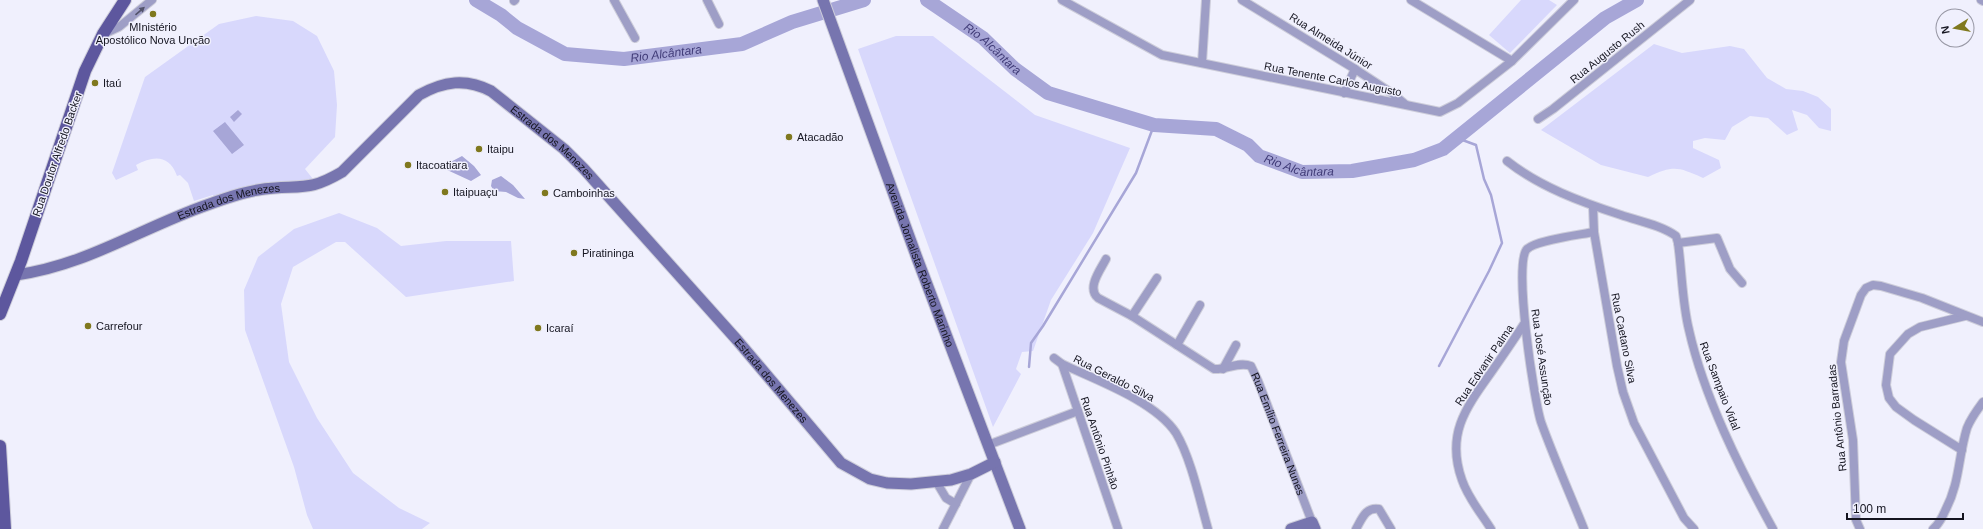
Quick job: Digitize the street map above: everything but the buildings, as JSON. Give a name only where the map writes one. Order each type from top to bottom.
[{"type":"main road","name":"Rua Doutor Alfredo Backer","points":[[0,314],[18,270],[85,71],[103,34],[126,0]]},
{"type":"main road","name":"Avenida Jornalista Roberto Marinho","points":[[823,0],[917,258],[1020,529]]},
{"type":"main road","name":"Estrada dos Menezes","points":[[18,270],[54,268],[84,258],[207,205],[257,191],[312,186],[328,180],[342,172],[419,95],[433,87],[449,82],[464,82],[480,85],[491,91],[564,149],[584,169],[737,340],[841,463],[859,474],[887,483],[937,482],[971,474],[995,462]]},
{"type":"main road","points":[[0,446],[5,529]]},
{"type":"main road","points":[[1291,529],[1313,525]]},
{"type":"street","points":[[103,34],[119,27],[152,0]]},
{"type":"street","points":[[614,0],[636,38]]},
{"type":"street","points":[[707,0],[719,24]]},
{"type":"street","name":"Rua Tenente Carlos Augusto","points":[[1062,0],[1162,55],[1433,111],[1446,110],[1512,61],[1572,1]]},
{"type":"street","points":[[1202,63],[1206,0]]},
{"type":"street","name":"Rua Almeida Júnior","points":[[1242,0],[1355,69],[1393,94],[1406,105]]},
{"type":"street","points":[[1410,0],[1512,61]]},
{"type":"street","name":"Rua Augusto Rush","points":[[1538,119],[1553,110],[1690,0]]},
{"type":"street","points":[[1344,93],[1355,69]]},
{"type":"street","points":[[1507,161],[1521,173],[1540,183],[1594,206],[1664,230],[1676,236],[1678,243],[1717,238],[1730,269],[1742,283]]},
{"type":"street","name":"Rua Caetano Silva","points":[[1594,206],[1594,232],[1617,366],[1624,392],[1634,423],[1684,518],[1694,529]]},
{"type":"street","name":"Rua José Assunção","points":[[1584,529],[1541,421],[1524,324],[1521,277],[1524,255],[1527,250],[1536,245],[1594,232]]},
{"type":"street","name":"Rua Sampaio Vidal","points":[[1678,243],[1688,329],[1698,364],[1720,421],[1750,487],[1774,529]]},
{"type":"street","name":"Rua Emílio Ferreira Nunes","points":[[1106,259],[1094,281],[1093,292],[1098,298],[1132,316],[1214,369],[1223,369],[1247,364],[1254,370],[1313,525]]},
{"type":"street","points":[[1132,316],[1156,278]]},
{"type":"street","name":"Rua Antônio Barradas","points":[[1860,529],[1856,520],[1853,440],[1842,362],[1844,341],[1861,296],[1866,288],[1873,285],[1881,286],[1922,298],[1983,322]]},
{"type":"street","points":[[1177,345],[1200,305]]},
{"type":"street","points":[[1962,450],[1896,407],[1889,398],[1886,385],[1890,354],[1908,334],[1920,327],[1965,316]]},
{"type":"street","name":"Rua Edvanir Palma","points":[[1491,529],[1468,495],[1461,479],[1457,460],[1456,442],[1459,425],[1466,407],[1524,324]]},
{"type":"street","points":[[1223,369],[1236,345]]},
{"type":"street","name":"Rua Geraldo Silva","points":[[1054,358],[1062,364],[1147,405],[1162,417],[1176,433],[1185,452],[1208,529]]},
{"type":"street","name":"Rua Antônio Pinhão","points":[[1062,364],[1118,529]]},
{"type":"street","points":[[1933,529],[1938,526],[1951,498],[1957,480],[1967,428],[1974,413],[1983,402]]},
{"type":"street","points":[[988,445],[1078,411]]},
{"type":"street","points":[[943,529],[971,474]]},
{"type":"street","points":[[937,482],[946,498],[956,504]]},
{"type":"street","points":[[1356,529],[1364,514],[1374,509],[1378,510],[1391,529]]},
{"type":"shaded area","points":[[1521,0],[1549,0],[1557,5],[1510,53],[1489,35]]},
{"type":"shaded area","points":[[256,16],[293,21],[317,36],[334,71],[337,105],[335,137],[305,169],[313,179],[267,184],[214,197],[213,195],[194,201],[188,183],[180,175],[177,176],[174,169],[165,160],[154,159],[142,162],[136,165],[138,170],[116,180],[112,173],[145,77],[219,24]]},
{"type":"shaded area","points":[[896,36],[933,36],[1035,115],[1130,148],[1093,233],[1051,300],[1033,351],[1022,352],[1016,369],[1021,374],[993,427],[858,49]]},
{"type":"shaded area","points":[[1654,44],[1682,53],[1730,46],[1744,49],[1767,78],[1786,89],[1803,91],[1818,97],[1831,109],[1831,131],[1819,128],[1807,115],[1792,110],[1798,130],[1787,135],[1768,118],[1750,116],[1732,127],[1725,140],[1705,138],[1693,141],[1693,148],[1719,160],[1721,168],[1703,178],[1676,169],[1670,169],[1648,177],[1601,165],[1541,130]]},
{"type":"shaded area","points":[[238,110],[242,114],[234,122],[230,117]]},
{"type":"shaded area","points":[[225,122],[244,145],[232,154],[213,131]]},
{"type":"shaded area","points":[[462,156],[474,166],[481,175],[471,181],[445,169],[445,165]]},
{"type":"shaded area","points":[[501,176],[513,185],[525,199],[518,198],[506,192],[494,191],[491,186],[492,180]]},
{"type":"shaded area","points":[[339,213],[377,228],[401,246],[446,241],[511,241],[514,281],[406,297],[345,242],[336,242],[293,267],[281,304],[289,362],[317,418],[353,473],[399,508],[430,523],[422,529],[313,529],[307,515],[294,467],[245,330],[244,290],[258,257],[294,229]]},
{"type":"waterway","name":"Rio Alcântara","points":[[476,0],[501,15],[517,28],[565,54],[624,59],[742,44],[792,22],[864,0]]},
{"type":"waterway","name":"Rio Alcântara","points":[[927,0],[983,38],[1015,69],[1048,93],[1154,125],[1216,129],[1248,145],[1259,156],[1302,172],[1352,171],[1414,160],[1443,149],[1605,18],[1637,0]]},
{"type":"waterway","points":[[1029,367],[1031,343],[1043,326],[1136,173],[1154,125]]},
{"type":"waterway","points":[[1439,366],[1502,243],[1491,195],[1484,179],[1476,145],[1457,138]]},
{"type":"place","name":"MInistério Apostólico Nova Unção","points":[[153,14]]},
{"type":"place","name":"Itaú","points":[[95,83]]},
{"type":"place","name":"Atacadão","points":[[789,137]]},
{"type":"place","name":"Itaipu","points":[[479,149]]},
{"type":"place","name":"Itacoatiara","points":[[408,165]]},
{"type":"place","name":"Itaipuaçu","points":[[445,192]]},
{"type":"place","name":"Camboinhas","points":[[545,193]]},
{"type":"place","name":"Piratininga","points":[[574,253]]},
{"type":"place","name":"Carrefour","points":[[88,326]]},
{"type":"place","name":"Icaraí","points":[[538,328]]}]
